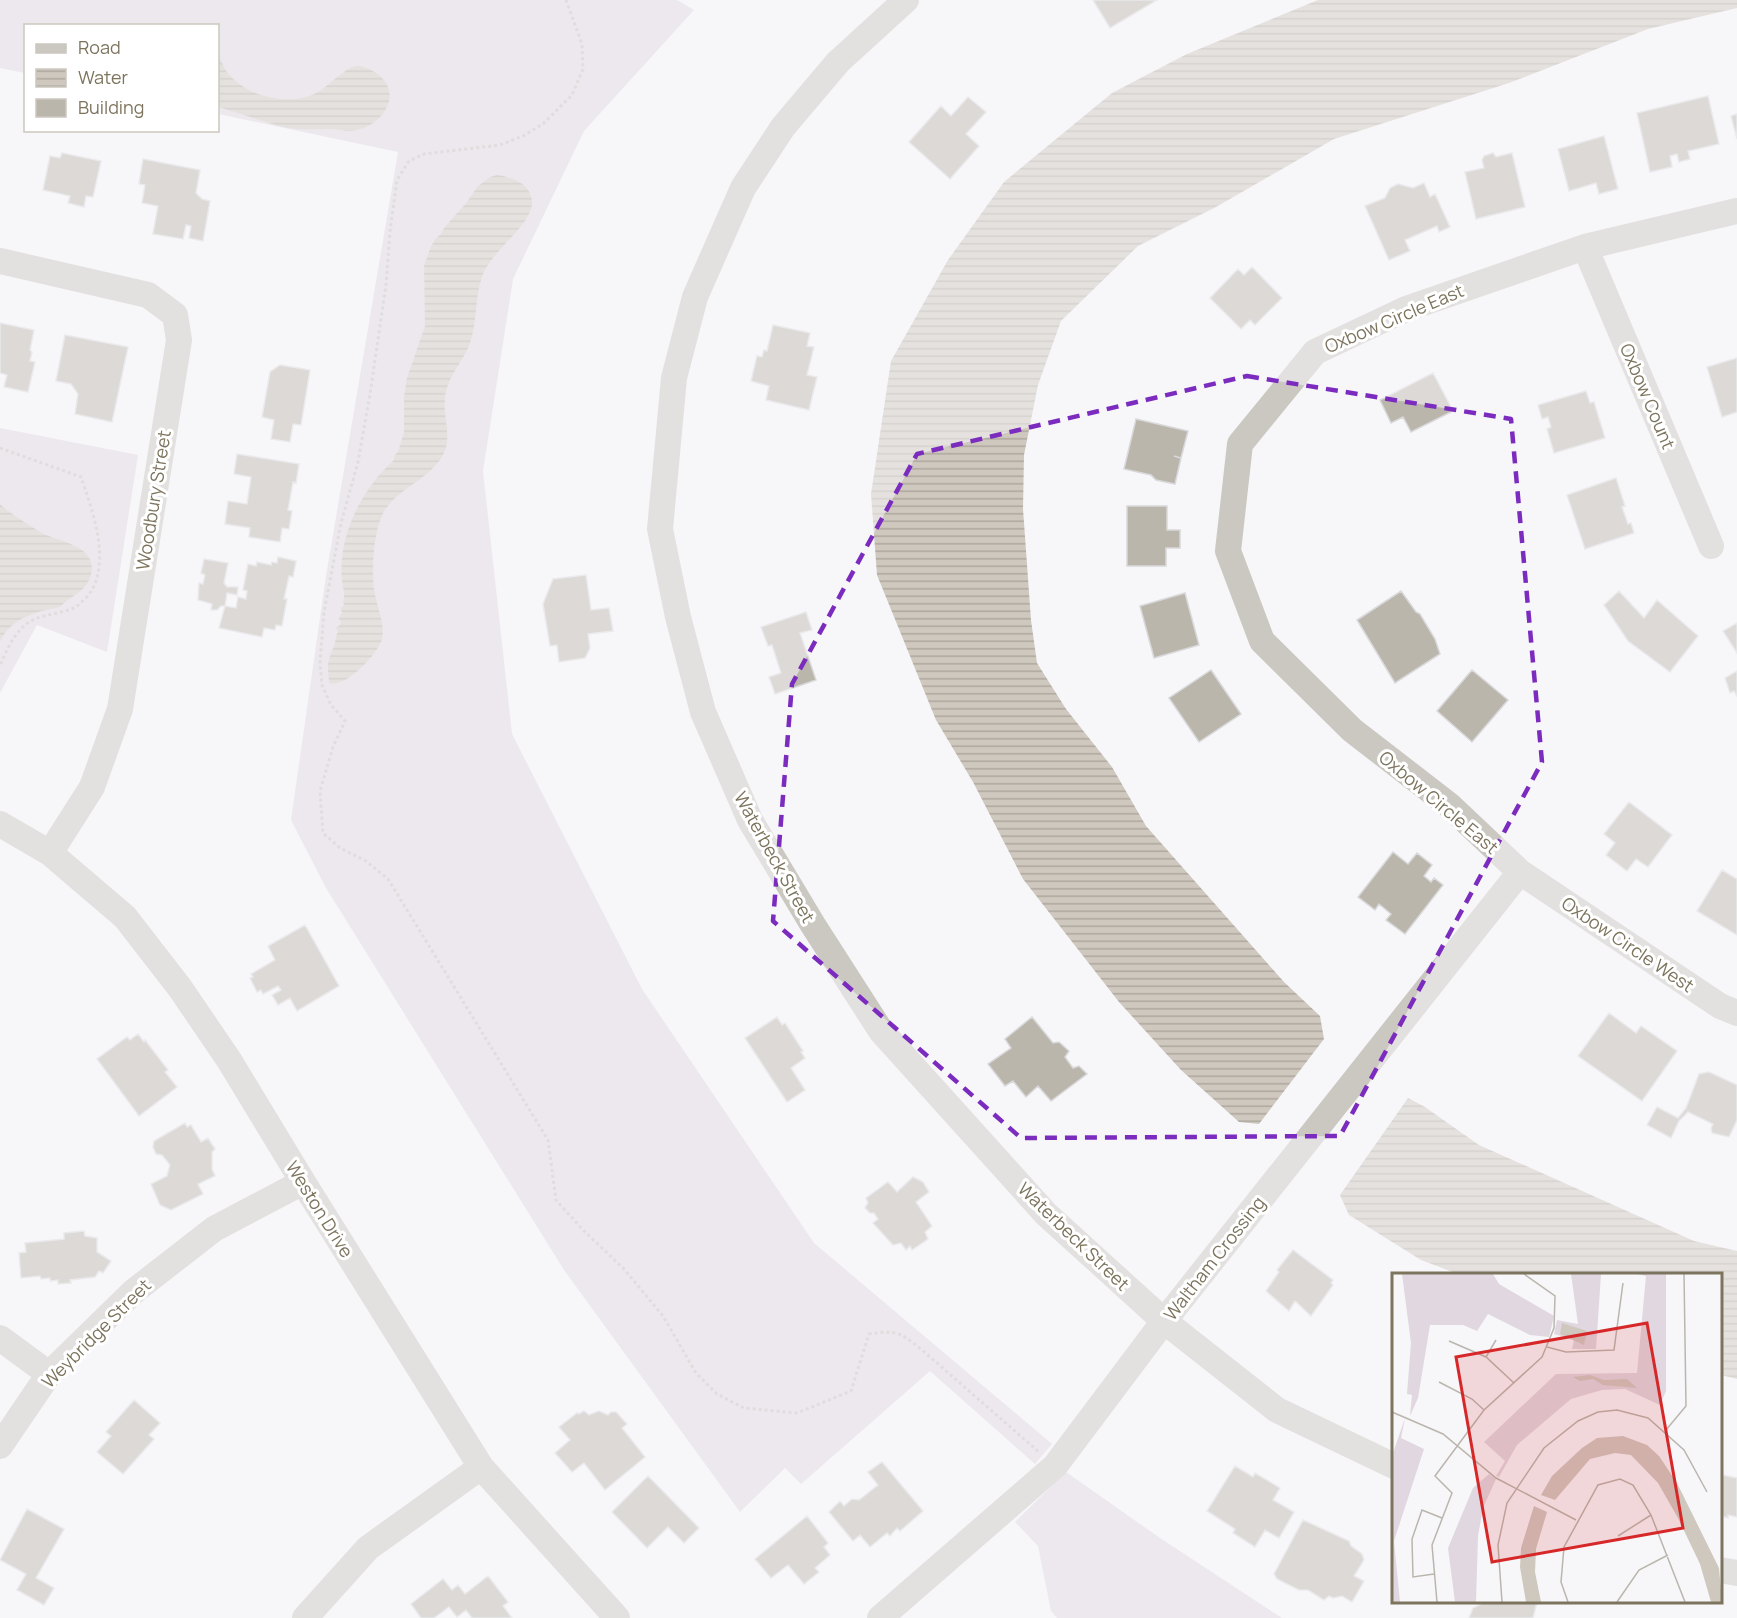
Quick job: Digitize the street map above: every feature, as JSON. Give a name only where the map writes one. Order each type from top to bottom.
[{"type":"street","name":"Waterbeck Street","points":[[906,0],[838,62],[783,127],[743,188],[695,297],[674,378],[660,529],[678,617],[703,712],[750,820],[881,1031],[1046,1214],[1164,1321],[1277,1410],[1392,1465]]},
{"type":"street","name":"Oxbow Circle East","points":[[1520,872],[1449,806],[1352,730],[1262,641],[1228,551],[1240,444],[1315,352],[1406,309],[1585,247],[1737,212]]},
{"type":"street","name":"Oxbow Count","points":[[1585,247],[1711,546]]},
{"type":"street","name":"Woodbury Street","points":[[0,261],[148,295],[175,315],[179,340],[120,709],[92,787],[50,853]]},
{"type":"street","name":"Weston Drive","points":[[0,824],[50,853],[125,917],[180,988],[230,1060],[303,1182],[482,1467],[617,1618]]},
{"type":"street","name":"Waltham Crossing","points":[[880,1618],[1055,1466],[1164,1321],[1520,872]]},
{"type":"street","name":"Oxbow Circle West","points":[[1520,872],[1720,1006],[1737,1013]]},
{"type":"street","name":"Weybridge Street","points":[[0,1446],[49,1374],[133,1292],[214,1229],[303,1182]]},
{"type":"street","points":[[0,1338],[49,1374]]},
{"type":"street","points":[[305,1618],[368,1548],[482,1467]]},
{"type":"street","points":[[1722,1570],[1737,1573]]},
{"type":"path","points":[[566,0],[582,44],[583,69],[572,95],[544,123],[523,136],[500,145],[424,154],[409,161],[397,180],[386,285],[370,394],[358,462],[341,523],[324,612],[320,662],[322,685],[331,705],[345,721],[333,747],[320,791],[323,833],[340,848],[366,861],[388,879],[548,1140],[556,1200],[583,1230],[624,1269],[663,1316],[696,1373],[717,1394],[744,1407],[797,1413],[851,1391],[869,1334],[891,1331],[903,1335],[921,1349],[1055,1466]]},
{"type":"path","points":[[0,448],[81,477],[95,518],[100,568],[93,590],[77,607],[33,620],[23,627],[9,646],[0,666]]},
{"type":"highlighted area","points":[[1247,376],[1511,419],[1542,762],[1340,1136],[1021,1138],[773,921],[792,684],[917,454]]},
{"type":"shaded area","points":[[0,0],[677,0],[694,10],[584,131],[513,279],[483,471],[512,734],[642,989],[814,1243],[1052,1444],[1035,1464],[930,1371],[801,1484],[785,1468],[740,1512],[564,1270],[326,888],[291,820],[326,576],[398,152],[219,114],[219,24],[24,24],[24,73],[0,68]]},
{"type":"shaded area","points":[[0,428],[138,455],[107,652],[37,625],[0,693]]},
{"type":"shaded area","points":[[1066,1472],[1160,1538],[1282,1618],[1057,1618],[1051,1611],[1038,1546],[1015,1522]]},
{"type":"water","points":[[1318,0],[1737,0],[1737,8],[1648,29],[1509,83],[1334,139],[1216,207],[1138,246],[1061,321],[1038,385],[1024,455],[1023,509],[1031,620],[1037,663],[1066,709],[1112,767],[1146,826],[1284,982],[1320,1016],[1324,1039],[1259,1124],[1239,1122],[1181,1070],[1119,1002],[1023,879],[973,782],[936,720],[877,575],[871,494],[891,361],[948,260],[1004,182],[1112,93],[1187,54]]},
{"type":"water","points":[[219,55],[225,69],[235,80],[255,93],[267,97],[303,98],[321,90],[349,68],[356,66],[373,71],[383,79],[388,87],[390,96],[383,113],[376,121],[357,130],[288,128],[219,107]]},
{"type":"water","points":[[497,175],[515,180],[526,187],[531,197],[530,212],[483,274],[478,292],[472,337],[446,392],[447,440],[444,453],[432,469],[391,502],[381,518],[375,541],[373,579],[382,624],[382,639],[368,661],[352,676],[343,681],[329,683],[329,661],[338,632],[336,628],[341,624],[339,618],[342,613],[341,608],[344,605],[342,556],[346,538],[360,503],[381,473],[394,460],[404,432],[404,397],[407,378],[425,326],[424,266],[435,239],[478,186]]},
{"type":"water","points":[[0,504],[42,533],[79,548],[86,553],[92,568],[88,583],[81,591],[60,607],[33,614],[18,621],[11,626],[0,641]]},
{"type":"water","points":[[1408,1098],[1425,1107],[1479,1145],[1694,1241],[1737,1251],[1737,1379],[1722,1375],[1722,1273],[1455,1273],[1421,1260],[1349,1215],[1340,1195]]},
{"type":"building","points":[[1093,0],[1157,0],[1110,28]]},
{"type":"building","points":[[1708,96],[1719,144],[1688,151],[1690,159],[1679,162],[1677,154],[1670,156],[1672,167],[1650,172],[1637,113]]},
{"type":"building","points":[[968,97],[986,112],[966,134],[979,146],[950,179],[909,142],[941,106],[951,116]]},
{"type":"building","points":[[1737,114],[1737,139],[1731,116]]},
{"type":"building","points":[[1604,136],[1618,189],[1599,194],[1596,183],[1569,191],[1558,149]]},
{"type":"building","points":[[62,153],[101,161],[93,197],[86,196],[84,207],[68,203],[70,196],[43,190],[50,156],[60,158]]},
{"type":"building","points":[[1493,153],[1496,157],[1512,153],[1525,207],[1476,219],[1465,172],[1484,168],[1482,160],[1484,156]]},
{"type":"building","points":[[143,159],[200,170],[196,193],[202,199],[210,201],[203,241],[189,238],[191,226],[186,225],[183,239],[153,234],[158,206],[142,203],[145,185],[139,184]]},
{"type":"building","points":[[1424,183],[1430,197],[1435,194],[1450,227],[1439,232],[1437,226],[1405,240],[1410,251],[1389,260],[1365,206],[1385,198],[1390,188],[1398,184],[1413,188]]},
{"type":"building","points":[[1252,267],[1282,298],[1255,325],[1250,320],[1241,329],[1210,298],[1238,269],[1244,275]]},
{"type":"building","points":[[0,323],[34,330],[30,361],[35,362],[28,392],[4,387],[7,375],[0,373]]},
{"type":"building","points":[[773,325],[810,333],[807,346],[814,347],[807,375],[817,377],[809,410],[766,400],[769,386],[751,381],[757,356],[762,357],[764,350],[767,351]]},
{"type":"building","points":[[65,335],[128,347],[112,422],[75,414],[78,394],[71,384],[56,381]]},
{"type":"building","points":[[1737,358],[1737,412],[1722,417],[1707,367]]},
{"type":"building","points":[[280,365],[310,370],[301,425],[293,424],[290,442],[271,439],[274,420],[262,417],[270,372]]},
{"type":"building","points":[[1433,373],[1453,411],[1411,432],[1403,417],[1391,423],[1380,400]]},
{"type":"building","points":[[1586,391],[1590,403],[1594,402],[1605,438],[1554,453],[1547,429],[1551,427],[1548,417],[1542,419],[1538,405]]},
{"type":"building","points":[[1136,419],[1188,431],[1175,484],[1156,480],[1151,475],[1124,469]]},
{"type":"building","points":[[237,454],[299,464],[288,510],[292,511],[289,529],[282,528],[280,542],[249,537],[250,528],[225,524],[228,501],[247,504],[251,477],[234,474]]},
{"type":"building","points":[[1616,478],[1625,506],[1622,507],[1634,533],[1585,549],[1567,495]]},
{"type":"building","points":[[1127,506],[1167,506],[1167,530],[1180,530],[1180,548],[1166,548],[1166,566],[1127,566]]},
{"type":"building","points":[[278,557],[296,561],[293,577],[289,576],[284,599],[287,599],[282,626],[276,625],[275,630],[264,628],[262,637],[219,628],[225,606],[236,608],[238,597],[246,599],[247,591],[243,590],[248,564],[256,566],[257,562],[271,565],[272,562],[277,563]]},
{"type":"building","points":[[204,559],[228,563],[224,583],[227,587],[238,587],[237,595],[227,593],[225,606],[217,610],[211,610],[212,604],[198,600],[199,583],[203,584],[205,575],[201,573]]},
{"type":"building","points":[[586,575],[591,610],[609,608],[613,631],[588,634],[590,648],[585,658],[559,662],[557,645],[550,646],[543,604],[553,579]]},
{"type":"building","points":[[1401,591],[1416,612],[1420,614],[1435,639],[1440,654],[1395,683],[1357,620]]},
{"type":"building","points":[[1619,591],[1644,618],[1657,600],[1698,636],[1670,672],[1628,641],[1604,605]]},
{"type":"building","points":[[1185,593],[1199,645],[1154,658],[1140,606]]},
{"type":"building","points":[[806,612],[812,630],[800,633],[816,680],[775,694],[769,677],[781,673],[772,645],[768,646],[761,627]]},
{"type":"building","points":[[1737,623],[1737,653],[1723,631]]},
{"type":"building","points":[[1211,670],[1241,714],[1199,742],[1169,698]]},
{"type":"building","points":[[1472,670],[1508,700],[1472,742],[1437,711]]},
{"type":"building","points":[[1737,671],[1737,696],[1734,691],[1730,693],[1725,678]]},
{"type":"building","points":[[1629,802],[1672,835],[1648,867],[1636,859],[1627,871],[1606,855],[1615,843],[1604,834]]},
{"type":"building","points":[[1393,852],[1408,864],[1417,853],[1432,865],[1424,876],[1431,882],[1434,878],[1443,885],[1405,934],[1386,920],[1391,914],[1379,904],[1375,910],[1358,897]]},
{"type":"building","points":[[1722,870],[1737,879],[1737,935],[1697,911]]},
{"type":"building","points":[[305,925],[339,986],[297,1011],[290,998],[278,1005],[272,995],[281,990],[278,986],[263,994],[261,990],[257,992],[250,978],[253,977],[251,974],[275,960],[268,946]]},
{"type":"building","points":[[1609,1013],[1636,1033],[1641,1026],[1677,1051],[1642,1101],[1578,1056]]},
{"type":"building","points":[[777,1017],[782,1025],[785,1023],[805,1058],[791,1068],[805,1090],[787,1102],[745,1038]]},
{"type":"building","points":[[1032,1017],[1053,1043],[1059,1042],[1069,1051],[1065,1057],[1073,1068],[1079,1066],[1087,1074],[1051,1101],[1038,1086],[1026,1097],[1013,1081],[1005,1086],[988,1064],[1011,1048],[1005,1039]]},
{"type":"building","points":[[138,1034],[168,1070],[165,1072],[177,1087],[139,1116],[97,1059],[127,1037],[130,1040]]},
{"type":"building","points":[[1709,1072],[1737,1085],[1737,1120],[1729,1137],[1712,1133],[1713,1124],[1688,1112],[1679,1121],[1671,1138],[1647,1125],[1657,1107],[1678,1118],[1686,1108],[1699,1074]]},
{"type":"building","points":[[185,1123],[187,1127],[191,1125],[201,1142],[208,1138],[215,1149],[212,1152],[212,1169],[215,1176],[198,1184],[203,1194],[171,1210],[160,1205],[151,1184],[167,1176],[170,1165],[162,1155],[156,1154],[153,1147],[154,1141]]},
{"type":"building","points":[[913,1177],[923,1182],[929,1192],[916,1202],[932,1226],[925,1232],[928,1239],[912,1250],[910,1246],[906,1250],[901,1243],[893,1245],[873,1223],[878,1219],[874,1213],[870,1213],[865,1208],[868,1203],[866,1198],[888,1182],[897,1192]]},
{"type":"building","points":[[84,1231],[85,1236],[97,1238],[97,1252],[111,1261],[103,1273],[99,1271],[95,1277],[58,1284],[58,1280],[41,1279],[40,1276],[21,1278],[19,1253],[26,1252],[25,1243],[64,1239],[64,1233]]},
{"type":"building","points":[[1293,1250],[1333,1280],[1331,1283],[1333,1285],[1311,1316],[1295,1301],[1289,1311],[1266,1291],[1279,1272],[1277,1270]]},
{"type":"building","points":[[134,1400],[160,1423],[149,1435],[154,1439],[123,1474],[97,1452],[111,1436],[106,1432]]},
{"type":"building","points":[[584,1411],[589,1415],[599,1411],[608,1415],[616,1412],[627,1424],[622,1428],[645,1457],[605,1490],[584,1463],[572,1472],[555,1453],[570,1440],[559,1427],[577,1413]]},
{"type":"building","points":[[882,1462],[923,1511],[900,1531],[897,1528],[890,1536],[887,1533],[870,1547],[860,1535],[853,1541],[829,1512],[840,1501],[844,1506],[852,1499],[859,1500],[878,1485],[868,1472]]},
{"type":"building","points":[[1235,1466],[1253,1477],[1255,1473],[1280,1488],[1273,1500],[1294,1512],[1279,1538],[1265,1530],[1255,1547],[1233,1533],[1235,1529],[1207,1511]]},
{"type":"building","points":[[1722,1475],[1737,1478],[1737,1517],[1728,1515],[1728,1518],[1722,1516]]},
{"type":"building","points":[[648,1476],[699,1528],[684,1543],[668,1527],[647,1548],[612,1512]]},
{"type":"building","points":[[27,1509],[64,1529],[36,1578],[54,1588],[44,1605],[17,1590],[26,1574],[0,1560]]},
{"type":"building","points":[[807,1516],[828,1543],[824,1547],[830,1555],[815,1568],[819,1572],[804,1584],[788,1565],[771,1578],[755,1559]]},
{"type":"building","points":[[1303,1520],[1349,1541],[1351,1546],[1362,1554],[1364,1560],[1354,1576],[1364,1581],[1352,1602],[1342,1596],[1333,1598],[1329,1596],[1324,1600],[1308,1590],[1299,1590],[1277,1579],[1274,1574]]},
{"type":"building","points":[[488,1576],[508,1602],[503,1606],[512,1618],[472,1618],[466,1610],[457,1617],[449,1607],[434,1618],[421,1618],[411,1604],[443,1579],[452,1590],[458,1585],[465,1594]]},
{"type":"building","points":[[1483,1603],[1537,1603],[1533,1618],[1469,1618],[1473,1608]]}]
